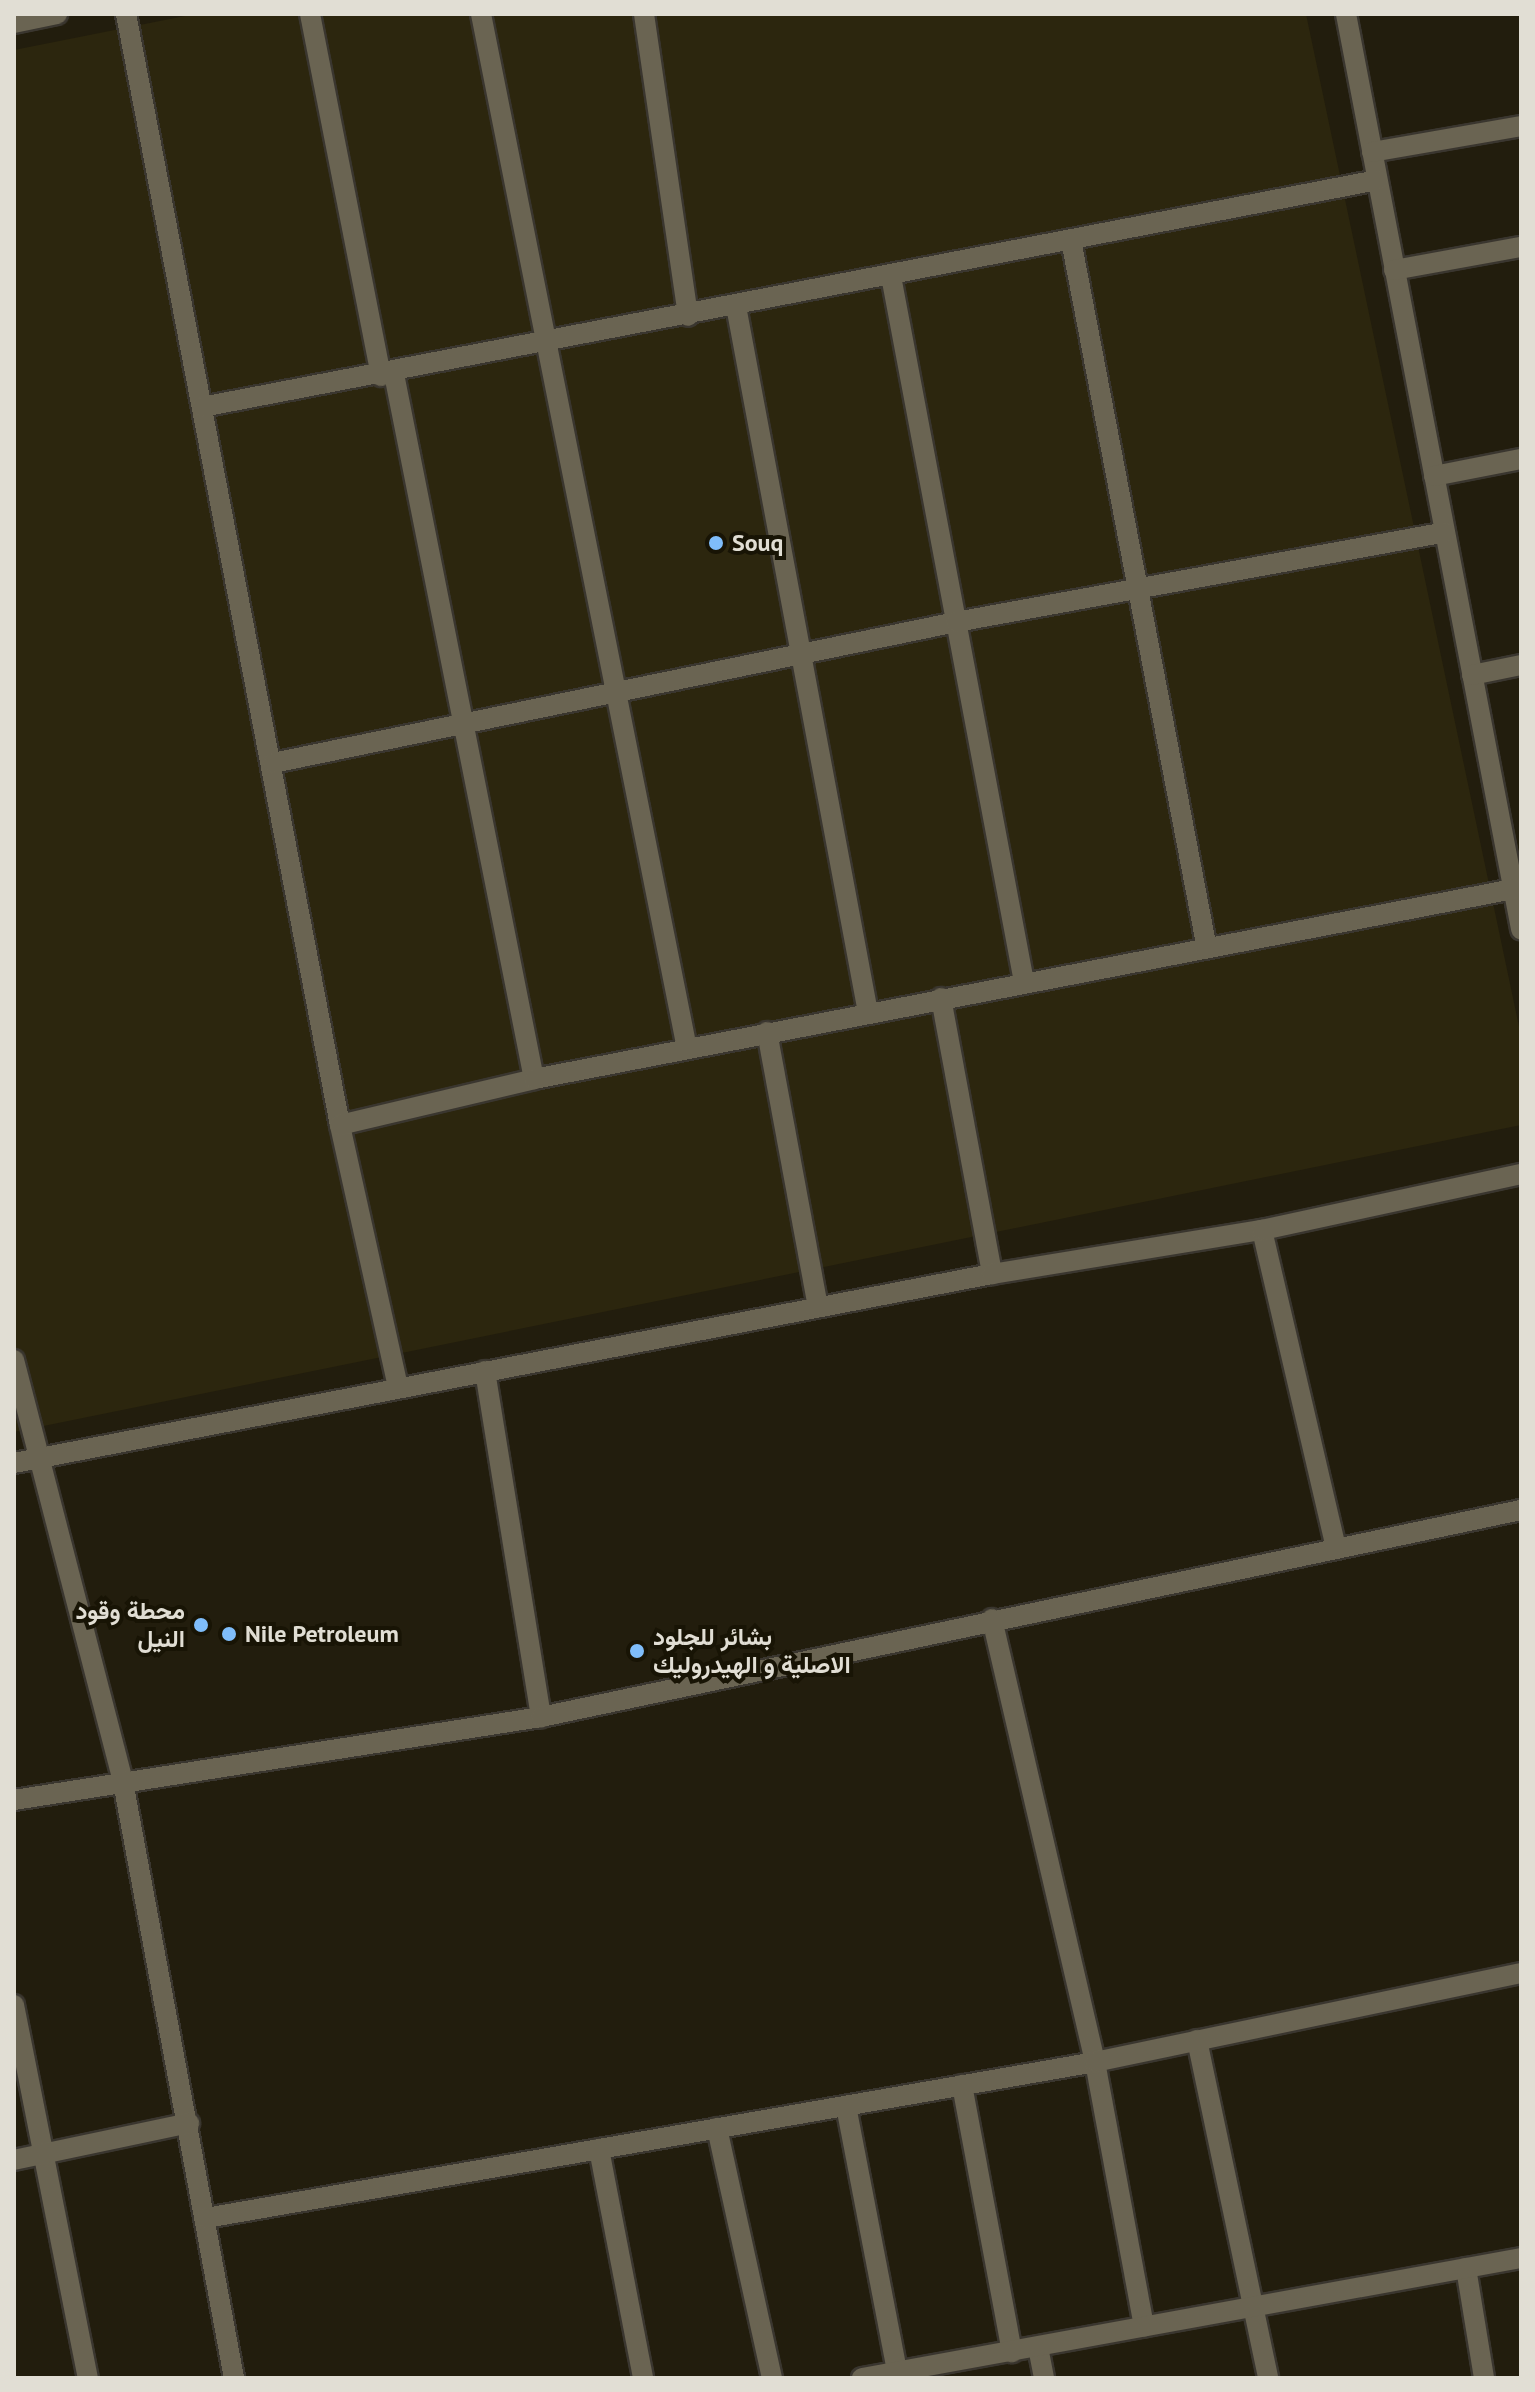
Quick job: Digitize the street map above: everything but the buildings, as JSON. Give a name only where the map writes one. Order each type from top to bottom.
[{"type":"street","points":[[14,23],[54,14]]},
{"type":"street","points":[[126,14],[273,763],[340,1125],[398,1387]]},
{"type":"street","points":[[310,14],[464,725],[534,1079]]},
{"type":"street","points":[[481,14],[687,1049]]},
{"type":"street","points":[[644,14],[688,316]]},
{"type":"street","points":[[1346,14],[1521,929]]},
{"type":"street","points":[[1372,152],[1521,126]]},
{"type":"street","points":[[202,407],[388,375],[1377,180]]},
{"type":"street","points":[[1071,240],[1206,944]]},
{"type":"street","points":[[1394,270],[1521,247]]},
{"type":"street","points":[[891,276],[1024,982]]},
{"type":"street","points":[[736,306],[868,1013]]},
{"type":"street","points":[[1434,476],[1521,459]]},
{"type":"street","points":[[273,763],[956,622],[1445,532]]},
{"type":"street","points":[[1472,675],[1521,665]]},
{"type":"street","points":[[340,1125],[534,1079],[767,1032],[1206,944],[1513,889]]},
{"type":"street","points":[[941,998],[992,1274]]},
{"type":"street","points":[[767,1032],[818,1307]]},
{"type":"street","points":[[14,1463],[992,1274],[1262,1230],[1521,1174]]},
{"type":"street","points":[[1262,1230],[1336,1548]]},
{"type":"street","points":[[14,1360],[35,1458],[123,1782],[189,2123],[234,2378]]},
{"type":"street","points":[[485,1371],[541,1717]]},
{"type":"street","points":[[14,1800],[541,1717],[992,1619],[1521,1510]]},
{"type":"street","points":[[992,1619],[1095,2062],[1144,2327]]},
{"type":"street","points":[[206,2218],[1095,2062],[1521,1973]]},
{"type":"street","points":[[14,2005],[88,2378]]},
{"type":"street","points":[[1197,2040],[1257,2305],[1268,2378]]},
{"type":"street","points":[[962,2085],[1012,2352]]},
{"type":"street","points":[[846,2106],[897,2372]]},
{"type":"street","points":[[14,2160],[189,2123]]},
{"type":"street","points":[[717,2128],[772,2378]]},
{"type":"street","points":[[599,2149],[643,2378]]},
{"type":"street","points":[[862,2378],[1521,2258]]},
{"type":"street","points":[[1466,2268],[1484,2378]]},
{"type":"street","points":[[1038,2347],[1044,2378]]},
{"type":"shaded area","name":"Souq","points":[[195,14],[1306,14],[1521,1036],[1521,1125],[14,1432],[14,50]]},
{"type":"place","name":"Souq","points":[[716,543]]},
{"type":"place","name":"محطة وقود النيل","points":[[201,1625]]},
{"type":"place","name":"Nile Petroleum","points":[[229,1634]]},
{"type":"place","name":"بشائر للجلود الاصلية و الهيدروليك","points":[[637,1651]]}]
